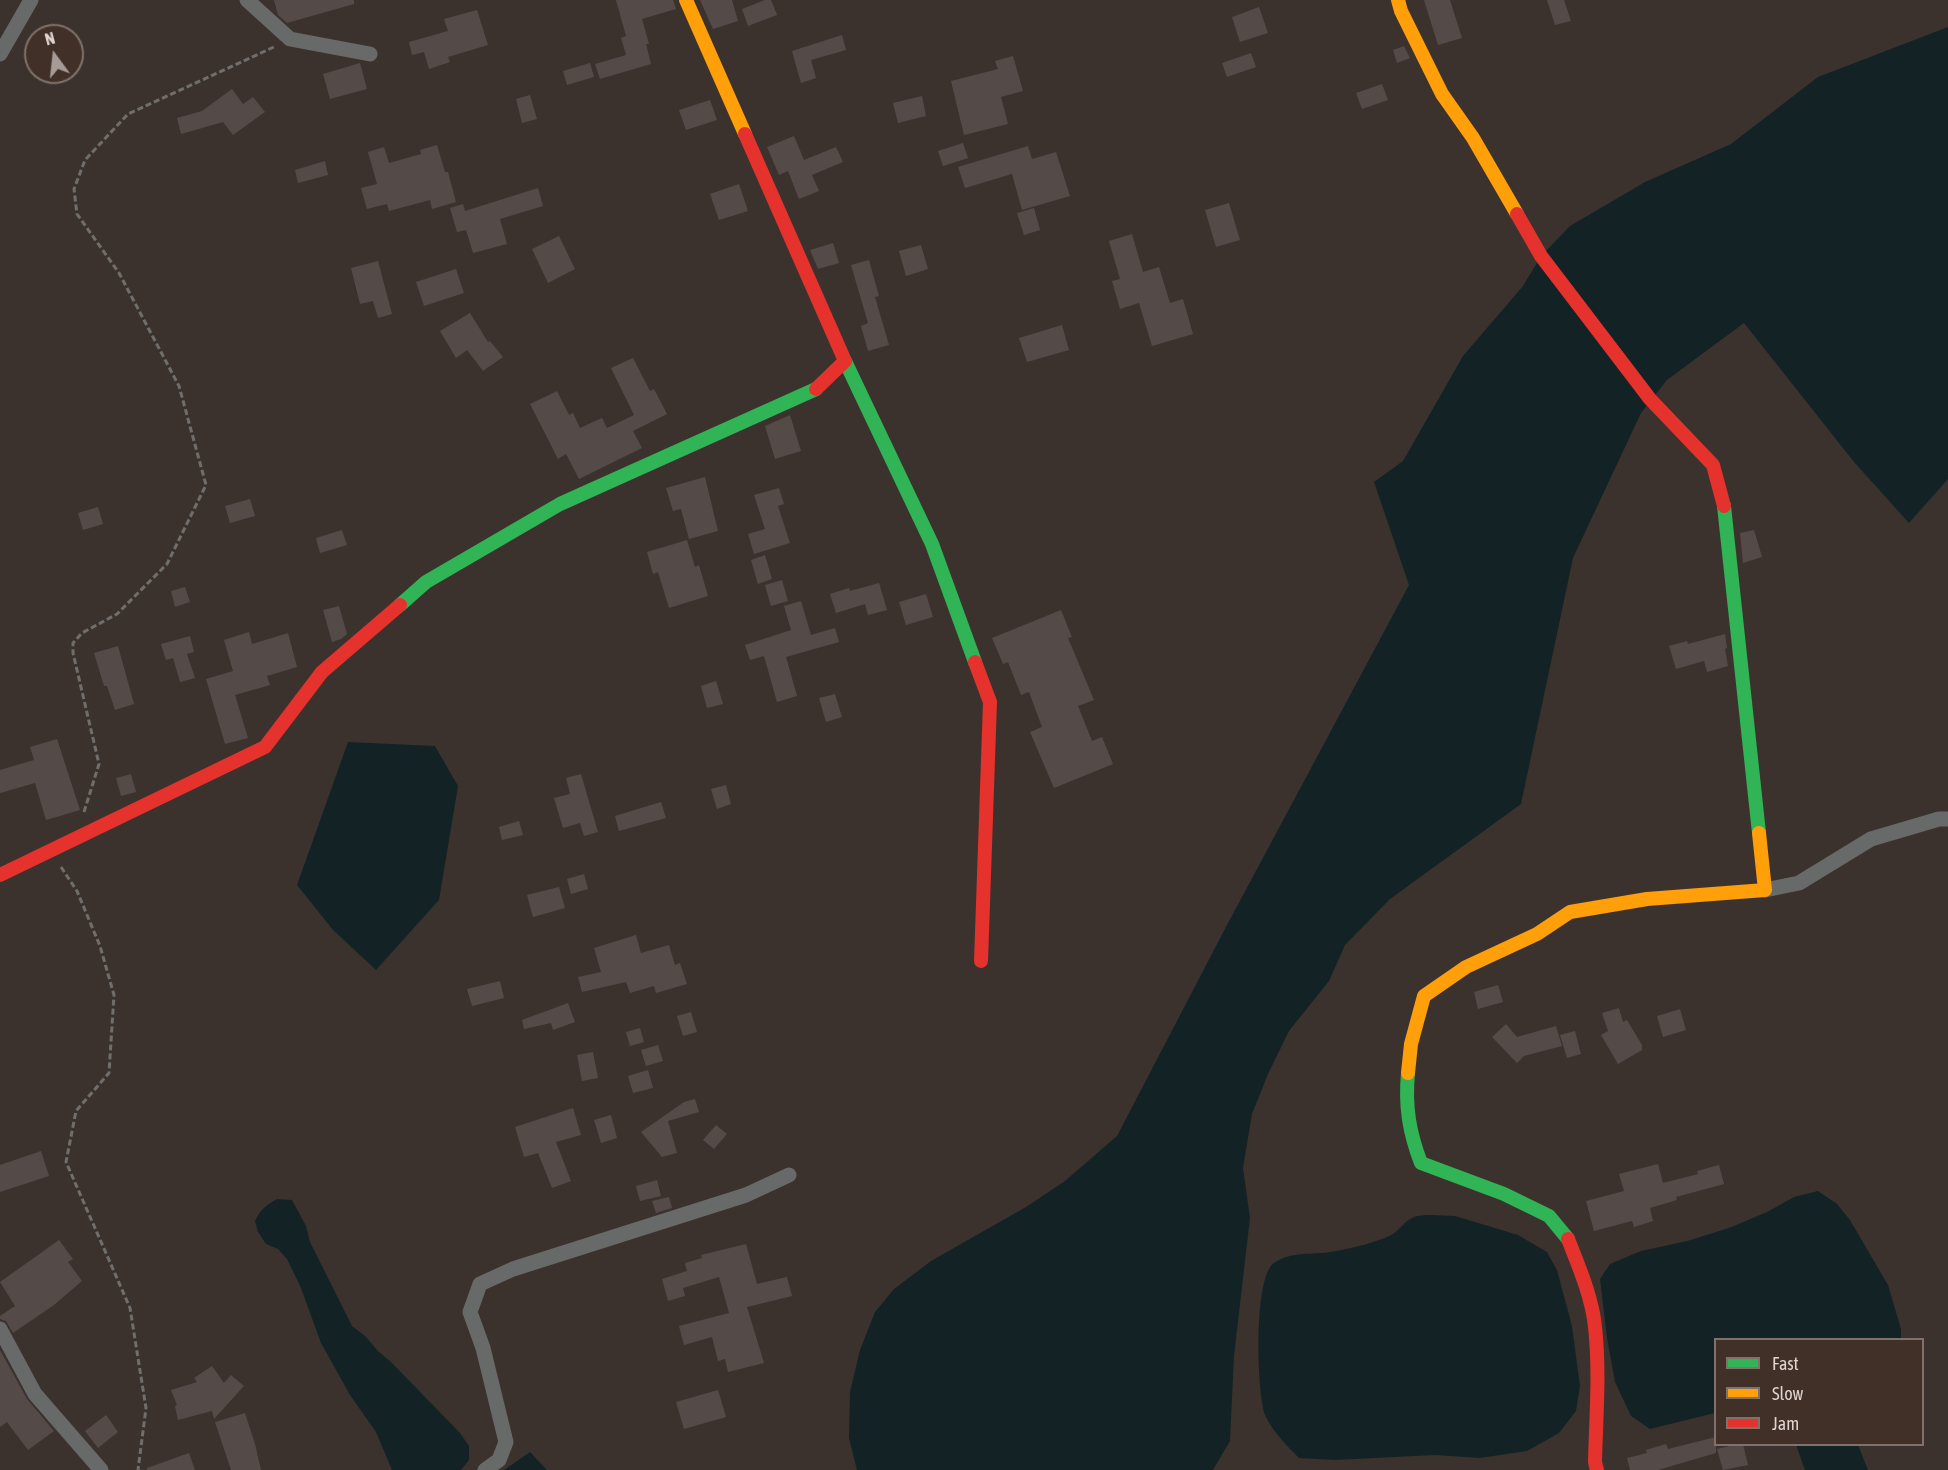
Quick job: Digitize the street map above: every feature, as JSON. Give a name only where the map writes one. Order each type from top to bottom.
[{"type":"street","points":[[0,54],[31,0]]},
{"type":"street","points":[[247,0],[290,39],[370,54]]},
{"type":"street","points":[[686,0],[845,361],[932,544],[990,702],[981,961]]},
{"type":"street","points":[[1398,0],[1401,11],[1442,94],[1473,138],[1541,256],[1650,399],[1713,465],[1724,503],[1765,890]]},
{"type":"street","points":[[0,874],[265,747],[322,672],[426,582],[560,504],[816,389],[845,361]]},
{"type":"street","points":[[1597,1470],[1595,1462],[1597,1392],[1595,1326],[1582,1275],[1567,1237],[1549,1216],[1504,1194],[1421,1163],[1411,1138],[1406,1096],[1411,1044],[1424,996],[1466,967],[1537,934],[1570,912],[1647,898],[1765,890],[1799,883],[1871,839],[1939,819],[1948,819]]},
{"type":"street","points":[[485,1470],[499,1460],[506,1442],[483,1348],[470,1311],[480,1284],[513,1269],[746,1195],[789,1175]]},
{"type":"street","points":[[0,1329],[35,1394],[100,1470]]},
{"type":"path","points":[[81,819],[99,764],[73,653],[73,643],[82,633],[117,614],[166,564],[206,485],[179,386],[119,273],[77,214],[74,189],[85,160],[128,114],[290,39]]},
{"type":"path","points":[[50,849],[77,891],[100,946],[114,995],[109,1073],[76,1111],[66,1162],[130,1308],[146,1408],[138,1470]]},
{"type":"shaded area","points":[[1948,27],[1948,479],[1909,523],[1854,462],[1744,323],[1667,380],[1641,413],[1573,558],[1521,804],[1390,899],[1345,945],[1329,981],[1289,1031],[1268,1074],[1252,1114],[1243,1168],[1250,1218],[1234,1356],[1230,1441],[1213,1470],[857,1470],[849,1438],[850,1392],[860,1350],[875,1312],[894,1289],[931,1261],[1026,1207],[1065,1181],[1117,1136],[1409,585],[1374,482],[1403,461],[1463,356],[1523,286],[1541,256],[1570,226],[1645,182],[1731,144],[1818,77]]},
{"type":"shaded area","points":[[348,742],[435,746],[458,786],[439,900],[376,970],[333,930],[297,885]]},
{"type":"shaded area","points":[[1818,1191],[1837,1204],[1850,1220],[1888,1285],[1901,1329],[1901,1338],[1714,1338],[1714,1413],[1650,1429],[1631,1416],[1615,1382],[1600,1279],[1610,1264],[1641,1251],[1687,1241],[1729,1228],[1767,1212],[1794,1197]]},
{"type":"shaded area","points":[[277,1199],[292,1200],[306,1226],[310,1242],[352,1326],[392,1363],[460,1433],[469,1446],[469,1460],[461,1470],[392,1470],[376,1432],[350,1395],[321,1343],[301,1288],[287,1259],[278,1249],[266,1244],[258,1232],[255,1221],[257,1217],[264,1208]]},
{"type":"shaded area","points":[[1455,1216],[1518,1235],[1547,1252],[1557,1270],[1572,1326],[1580,1386],[1576,1411],[1559,1433],[1527,1451],[1480,1458],[1435,1455],[1335,1460],[1299,1458],[1272,1427],[1265,1415],[1262,1402],[1259,1336],[1260,1311],[1267,1273],[1274,1263],[1281,1259],[1302,1254],[1331,1252],[1365,1244],[1393,1234],[1414,1217]]},
{"type":"shaded area","points":[[1796,1446],[1858,1446],[1868,1470],[1805,1470]]},
{"type":"shaded area","points":[[530,1452],[547,1470],[504,1470]]},
{"type":"building","points":[[274,0],[354,0],[354,4],[287,23],[278,15]]},
{"type":"building","points":[[616,0],[673,0],[676,9],[642,19],[649,44],[646,44],[651,64],[600,79],[595,64],[626,55],[621,38],[626,36]]},
{"type":"building","points":[[700,0],[732,0],[738,21],[713,29]]},
{"type":"building","points":[[771,0],[777,15],[748,26],[742,9]]},
{"type":"building","points":[[1424,0],[1450,0],[1462,38],[1438,45]]},
{"type":"building","points":[[1547,0],[1564,0],[1571,21],[1555,25]]},
{"type":"building","points":[[1259,7],[1268,33],[1240,42],[1232,17]]},
{"type":"building","points":[[477,10],[488,45],[448,57],[450,62],[429,69],[424,52],[412,55],[409,42],[448,31],[444,19]]},
{"type":"building","points":[[842,35],[846,50],[811,60],[816,78],[801,83],[792,51]]},
{"type":"building","points":[[1404,46],[1410,58],[1397,63],[1393,50]]},
{"type":"building","points":[[1251,53],[1256,67],[1227,77],[1222,63]]},
{"type":"building","points":[[1013,56],[1023,91],[1001,97],[1008,124],[964,135],[951,81],[998,69],[995,61]]},
{"type":"building","points":[[360,63],[367,89],[330,99],[323,74]]},
{"type":"building","points":[[590,63],[594,77],[567,85],[563,71]]},
{"type":"building","points":[[1382,84],[1388,100],[1362,109],[1356,93]]},
{"type":"building","points":[[232,89],[243,104],[253,97],[265,112],[233,135],[223,122],[181,134],[177,118],[202,111]]},
{"type":"building","points":[[530,95],[537,119],[522,123],[516,99]]},
{"type":"building","points":[[922,96],[926,116],[898,123],[893,103]]},
{"type":"building","points":[[710,100],[717,120],[686,130],[679,110]]},
{"type":"building","points":[[794,136],[804,160],[836,147],[843,162],[812,175],[819,191],[799,199],[788,171],[779,175],[767,147]]},
{"type":"building","points":[[963,143],[968,158],[943,166],[938,151]]},
{"type":"building","points":[[437,145],[445,172],[448,172],[456,202],[432,209],[430,200],[389,211],[387,204],[367,209],[361,188],[377,184],[368,152],[384,147],[389,163],[421,154],[420,150]]},
{"type":"building","points":[[1028,146],[1032,159],[1056,152],[1070,196],[1022,210],[1012,174],[965,188],[958,167]]},
{"type":"building","points":[[325,161],[328,175],[298,183],[295,170]]},
{"type":"building","points":[[739,184],[748,211],[719,220],[710,194]]},
{"type":"building","points":[[538,188],[543,206],[500,219],[507,244],[473,253],[466,230],[457,232],[450,208],[463,204],[465,211]]},
{"type":"building","points":[[1229,203],[1240,240],[1216,247],[1205,210]]},
{"type":"building","points":[[1034,208],[1040,230],[1024,235],[1017,213]]},
{"type":"building","points":[[1132,234],[1143,272],[1159,267],[1170,303],[1183,299],[1193,334],[1152,346],[1139,303],[1120,309],[1112,281],[1120,279],[1109,241]]},
{"type":"building","points":[[559,236],[575,269],[548,283],[532,249]]},
{"type":"building","points":[[833,243],[839,263],[818,269],[810,250]]},
{"type":"building","points":[[921,245],[928,269],[906,276],[899,251]]},
{"type":"building","points":[[869,260],[879,296],[875,297],[889,345],[868,351],[861,326],[868,323],[851,265]]},
{"type":"building","points":[[378,261],[392,314],[378,318],[373,301],[360,304],[351,268]]},
{"type":"building","points":[[456,269],[464,293],[424,306],[416,282]]},
{"type":"building","points":[[470,313],[488,342],[490,341],[503,357],[483,371],[467,350],[456,358],[440,331]]},
{"type":"building","points":[[1062,325],[1069,350],[1027,362],[1019,338]]},
{"type":"building","points":[[633,358],[650,391],[654,389],[667,414],[633,431],[642,448],[579,479],[566,454],[558,459],[530,404],[557,391],[569,415],[573,413],[580,428],[602,418],[607,428],[634,415],[611,368]]},
{"type":"building","points":[[790,415],[801,451],[775,459],[765,426]]},
{"type":"building","points":[[705,477],[718,531],[689,539],[681,509],[673,511],[666,488]]},
{"type":"building","points":[[779,488],[784,504],[778,506],[790,543],[754,554],[748,534],[765,529],[754,495]]},
{"type":"building","points":[[250,499],[255,516],[230,523],[225,506]]},
{"type":"building","points":[[98,507],[103,524],[83,530],[78,513]]},
{"type":"building","points":[[342,530],[347,545],[320,553],[316,538]]},
{"type":"building","points":[[1754,530],[1762,557],[1743,563],[1740,533]]},
{"type":"building","points":[[687,540],[695,567],[699,565],[708,596],[669,608],[658,572],[653,574],[647,552]]},
{"type":"building","points":[[765,555],[772,579],[758,584],[751,560]]},
{"type":"building","points":[[782,580],[788,601],[771,606],[765,585]]},
{"type":"building","points":[[879,583],[887,610],[868,615],[865,604],[836,613],[830,594]]},
{"type":"building","points":[[185,587],[190,602],[175,607],[171,591]]},
{"type":"building","points":[[926,594],[933,617],[906,625],[899,602]]},
{"type":"building","points":[[801,601],[811,635],[835,628],[839,642],[786,657],[797,696],[777,702],[764,656],[750,660],[745,645],[791,630],[784,606]]},
{"type":"building","points":[[339,606],[347,634],[332,642],[323,610]]},
{"type":"building","points":[[1061,610],[1072,637],[1068,638],[1094,700],[1078,706],[1092,741],[1102,737],[1113,764],[1054,788],[1030,732],[1042,727],[1029,692],[1021,695],[1008,662],[1003,664],[992,638]]},
{"type":"building","points":[[249,632],[252,644],[288,633],[297,667],[267,676],[270,685],[235,695],[248,738],[225,744],[206,679],[233,671],[224,640]]},
{"type":"building","points":[[1725,634],[1728,666],[1707,672],[1704,661],[1676,669],[1669,646],[1687,641],[1688,644]]},
{"type":"building","points":[[190,636],[194,652],[187,654],[195,678],[180,682],[173,658],[166,660],[161,644]]},
{"type":"building","points":[[118,646],[134,704],[115,710],[107,686],[104,686],[94,653]]},
{"type":"building","points":[[716,681],[723,704],[707,708],[701,686]]},
{"type":"building","points":[[835,694],[842,717],[826,722],[819,698]]},
{"type":"building","points":[[57,739],[80,810],[46,820],[35,783],[0,793],[0,770],[34,760],[30,747]]},
{"type":"building","points":[[131,774],[136,792],[121,796],[116,778]]},
{"type":"building","points":[[581,774],[598,832],[584,836],[580,823],[563,828],[554,798],[570,794],[566,778]]},
{"type":"building","points":[[726,785],[731,804],[717,809],[711,789]]},
{"type":"building","points":[[661,802],[666,818],[619,831],[615,816]]},
{"type":"building","points":[[519,821],[523,835],[502,840],[499,827]]},
{"type":"building","points":[[584,874],[588,889],[571,894],[567,879]]},
{"type":"building","points":[[559,887],[565,908],[533,917],[527,895]]},
{"type":"building","points":[[636,935],[641,953],[669,945],[675,965],[680,963],[687,984],[656,993],[654,986],[630,993],[626,982],[582,992],[578,977],[601,972],[594,948]]},
{"type":"building","points":[[500,981],[504,998],[472,1006],[467,989]]},
{"type":"building","points":[[1498,985],[1503,1002],[1478,1009],[1474,992]]},
{"type":"building","points":[[568,1003],[575,1022],[553,1030],[551,1023],[524,1029],[522,1020]]},
{"type":"building","points":[[1619,1008],[1623,1022],[1627,1020],[1642,1045],[1642,1050],[1618,1064],[1601,1035],[1608,1031],[1602,1013]]},
{"type":"building","points":[[1680,1009],[1686,1030],[1663,1037],[1657,1016]]},
{"type":"building","points":[[691,1012],[697,1032],[683,1036],[677,1016]]},
{"type":"building","points":[[1506,1024],[1517,1037],[1556,1026],[1562,1046],[1524,1056],[1517,1063],[1492,1037]]},
{"type":"building","points":[[640,1028],[644,1042],[630,1046],[626,1032]]},
{"type":"building","points":[[1575,1031],[1581,1054],[1567,1058],[1560,1035]]},
{"type":"building","points":[[658,1045],[663,1061],[646,1066],[641,1050]]},
{"type":"building","points":[[593,1052],[598,1078],[582,1081],[577,1055]]},
{"type":"building","points":[[648,1070],[653,1088],[633,1093],[628,1076]]},
{"type":"building","points":[[695,1099],[699,1112],[668,1121],[677,1153],[662,1157],[641,1132],[684,1102]]},
{"type":"building","points":[[573,1108],[581,1135],[556,1142],[571,1181],[552,1188],[538,1153],[524,1157],[515,1127]]},
{"type":"building","points":[[611,1115],[617,1138],[601,1143],[594,1120]]},
{"type":"building","points":[[716,1125],[727,1134],[714,1149],[703,1140]]},
{"type":"building","points":[[41,1151],[49,1176],[0,1192],[0,1165]]},
{"type":"building","points":[[1658,1164],[1663,1183],[1698,1174],[1697,1171],[1719,1165],[1724,1184],[1676,1197],[1677,1200],[1650,1208],[1653,1221],[1634,1227],[1632,1221],[1594,1231],[1586,1201],[1624,1191],[1619,1174]]},
{"type":"building","points":[[657,1180],[661,1196],[640,1201],[636,1186]]},
{"type":"building","points":[[669,1197],[672,1208],[656,1213],[652,1201]]},
{"type":"building","points":[[59,1240],[73,1259],[68,1262],[82,1281],[54,1305],[13,1333],[6,1321],[0,1319],[0,1316],[15,1306],[0,1282]]},
{"type":"building","points":[[746,1244],[757,1284],[787,1277],[792,1296],[747,1307],[764,1363],[728,1372],[725,1359],[718,1361],[712,1337],[684,1345],[679,1326],[729,1313],[719,1277],[683,1288],[685,1296],[668,1301],[662,1279],[687,1271],[685,1263],[702,1258],[701,1255]]},
{"type":"building","points":[[0,1350],[27,1399],[54,1431],[28,1450],[7,1422],[0,1427]]},
{"type":"building","points":[[212,1366],[224,1383],[231,1375],[244,1386],[214,1419],[212,1411],[178,1420],[175,1406],[177,1405],[171,1390],[197,1382],[194,1378]]},
{"type":"building","points":[[718,1390],[726,1417],[684,1429],[676,1402]]},
{"type":"building","points":[[245,1413],[261,1470],[231,1470],[215,1422]]},
{"type":"building","points":[[106,1415],[118,1432],[98,1448],[85,1431]]},
{"type":"building","points":[[1714,1438],[1716,1453],[1658,1470],[1630,1470],[1627,1458],[1647,1453],[1646,1450],[1666,1444],[1668,1449]]},
{"type":"building","points":[[1743,1446],[1748,1465],[1723,1470],[1717,1449]]},
{"type":"building","points":[[189,1453],[195,1470],[147,1470],[147,1468]]},
{"type":"traffic: fast","points":[[845,361],[932,544],[975,662]]},
{"type":"traffic: fast","points":[[400,605],[426,582],[560,504],[816,389]]},
{"type":"traffic: fast","points":[[1724,506],[1759,833]]},
{"type":"traffic: fast","points":[[1408,1073],[1409,1119],[1421,1163],[1504,1194],[1549,1216],[1568,1239]]},
{"type":"traffic: slow","points":[[686,0],[745,134]]},
{"type":"traffic: slow","points":[[1398,0],[1401,11],[1442,94],[1473,138],[1517,214]]},
{"type":"traffic: slow","points":[[1408,1073],[1411,1044],[1424,996],[1466,967],[1537,934],[1570,912],[1647,899],[1765,890],[1759,833]]},
{"type":"traffic: jam","points":[[745,134],[845,361],[816,389]]},
{"type":"traffic: jam","points":[[1517,214],[1541,256],[1650,399],[1713,465],[1724,506]]},
{"type":"traffic: jam","points":[[0,875],[265,747],[322,672],[400,605]]},
{"type":"traffic: jam","points":[[975,662],[990,702],[981,961]]},
{"type":"traffic: jam","points":[[1568,1239],[1588,1293],[1595,1327],[1597,1378],[1595,1462],[1597,1470]]}]
